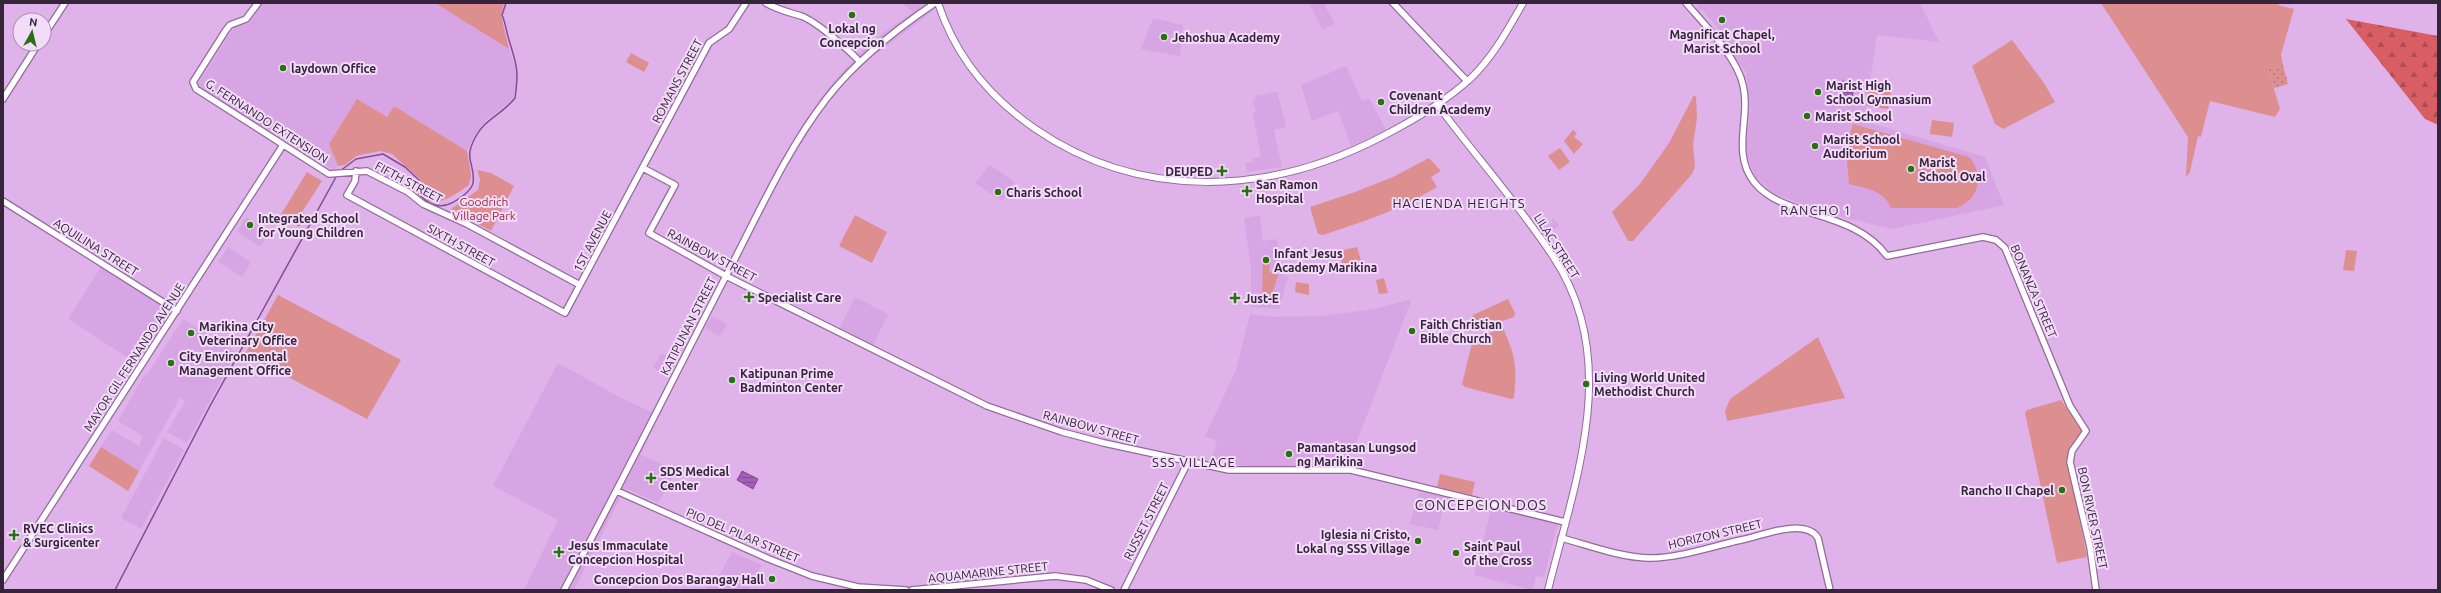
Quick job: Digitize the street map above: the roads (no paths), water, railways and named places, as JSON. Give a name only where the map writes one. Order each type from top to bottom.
[{"type":"main road","points":[[938,3],[949,34],[958,52],[986,87],[1012,112],[1062,145],[1103,163],[1145,176],[1189,182],[1234,182],[1298,171],[1369,144],[1408,124],[1467,81],[1496,49],[1523,3]]},
{"type":"main road","name":"LILAC STREET","points":[[1437,104],[1526,217],[1555,259],[1575,299],[1588,351],[1590,400],[1582,455],[1548,590]]},
{"type":"street","points":[[52,23],[65,3]]},
{"type":"street","name":"G. FERNANDO EXTENSION","points":[[258,3],[246,19],[230,25],[226,30],[193,82],[193,86],[329,174]]},
{"type":"street","name":"ROMANS STREET","points":[[638,178],[709,43],[729,29],[746,3]]},
{"type":"street","points":[[766,3],[783,13],[802,16],[837,41],[860,62]]},
{"type":"street","name":"KATIPUNAN STREET","points":[[564,590],[617,491],[726,276],[806,126],[834,90],[860,62],[892,34],[935,3]]},
{"type":"street","points":[[1393,3],[1467,81]]},
{"type":"street","name":"BONANZA STREET","points":[[1686,3],[1732,62],[1742,80],[1745,106],[1742,152],[1747,169],[1754,182],[1763,192],[1778,200],[1860,230],[1872,238],[1887,256],[1983,237],[1994,239],[2001,243],[2007,251],[2070,406],[2086,431]]},
{"type":"street","points":[[3,99],[33,52]]},
{"type":"street","name":"MAYOR GIL FERNANDO AVENUE","points":[[3,580],[283,145]]},
{"type":"street","name":"RAINBOW STREET","points":[[643,168],[675,185],[649,233],[726,276],[986,406],[1062,432],[1188,462],[1229,470],[1259,472],[1351,470],[1565,522]]},
{"type":"street","name":"FIFTH STREET","points":[[329,174],[367,171],[408,192],[423,204],[467,224],[580,285]]},
{"type":"street","name":"SIXTH STREET","points":[[353,172],[354,181],[347,195],[565,313]]},
{"type":"street","name":"1ST AVENUE","points":[[565,313],[638,178]]},
{"type":"street","name":"AQUILINA STREET","points":[[3,201],[177,311]]},
{"type":"street","name":"BON RIVER STREET","points":[[2086,431],[2072,451],[2070,462],[2090,547],[2096,590]]},
{"type":"street","name":"RUSSET STREET","points":[[1124,590],[1188,462]]},
{"type":"street","name":"PIO DEL PILAR STREET","points":[[617,491],[794,570],[864,589]]},
{"type":"street","name":"HORIZON STREET","points":[[1561,538],[1625,554],[1652,558],[1692,551],[1773,532],[1804,528],[1815,533],[1818,538],[1830,590]]},
{"type":"street","name":"AQUAMARINE STREET","points":[[912,590],[1055,576],[1086,580],[1111,590]]},
{"type":"street","points":[[864,589],[906,590]]},
{"type":"waterway","points":[[340,171],[356,159],[383,154],[405,167],[419,180],[419,194],[430,203],[441,206],[447,205],[470,190],[473,176],[470,161],[472,144],[484,125],[506,108],[515,98],[517,81],[516,68],[502,15],[506,3]]},
{"type":"waterway","points":[[115,590],[210,406],[336,177]]},
{"type":"place","name":"Lokal ng Concepcion","points":[[852,15]]},
{"type":"place","name":"Magnificat Chapel, Marist School","points":[[1722,20]]},
{"type":"place","name":"Jehoshua Academy","points":[[1164,37]]},
{"type":"place","name":"laydown Office","points":[[283,68]]},
{"type":"place","name":"Marist High School Gymnasium","points":[[1818,92]]},
{"type":"place","name":"Covenant Children Academy","points":[[1381,102]]},
{"type":"place","name":"Marist School","points":[[1807,116]]},
{"type":"place","name":"Marist School Auditorium","points":[[1815,146]]},
{"type":"place","name":"Marist School Oval","points":[[1911,169]]},
{"type":"place","name":"DEUPED","points":[[1222,171]]},
{"type":"place","name":"San Ramon Hospital","points":[[1247,191]]},
{"type":"place","name":"Charis School","points":[[998,192]]},
{"type":"place","name":"Integrated School for Young Children","points":[[250,225]]},
{"type":"place","name":"Infant Jesus Academy Marikina","points":[[1266,260]]},
{"type":"place","name":"Specialist Care","points":[[749,297]]},
{"type":"place","name":"Just-E","points":[[1235,298]]},
{"type":"place","name":"Faith Christian Bible Church","points":[[1412,331]]},
{"type":"place","name":"Marikina City Veterinary Office","points":[[191,333]]},
{"type":"place","name":"City Environmental Management Office","points":[[171,363]]},
{"type":"place","name":"Katipunan Prime Badminton Center","points":[[732,380]]},
{"type":"place","name":"Living World United Methodist Church","points":[[1586,384]]},
{"type":"place","name":"Pamantasan Lungsod ng Marikina","points":[[1289,454]]},
{"type":"place","name":"SDS Medical Center","points":[[651,478]]},
{"type":"place","name":"Rancho II Chapel","points":[[2062,490]]},
{"type":"place","name":"RVEC Clinics & Surgicenter","points":[[14,535]]},
{"type":"place","name":"Iglesia ni Cristo, Lokal ng SSS Village","points":[[1418,541]]},
{"type":"place","name":"Jesus Immaculate Concepcion Hospital","points":[[559,552]]},
{"type":"place","name":"Saint Paul of the Cross","points":[[1456,553]]},
{"type":"place","name":"Concepcion Dos Barangay Hall","points":[[772,579]]},
{"type":"district","name":"HACIENDA HEIGHTS","points":[[1459,203]]},
{"type":"district","name":"RANCHO 1","points":[[1816,210]]},
{"type":"district","name":"SSS VILLAGE","points":[[1194,462]]},
{"type":"district","name":"CONCEPCION DOS","points":[[1481,505]]},
{"type":"park label","name":"Goodrich Village Park","points":[[484,208]]}]
